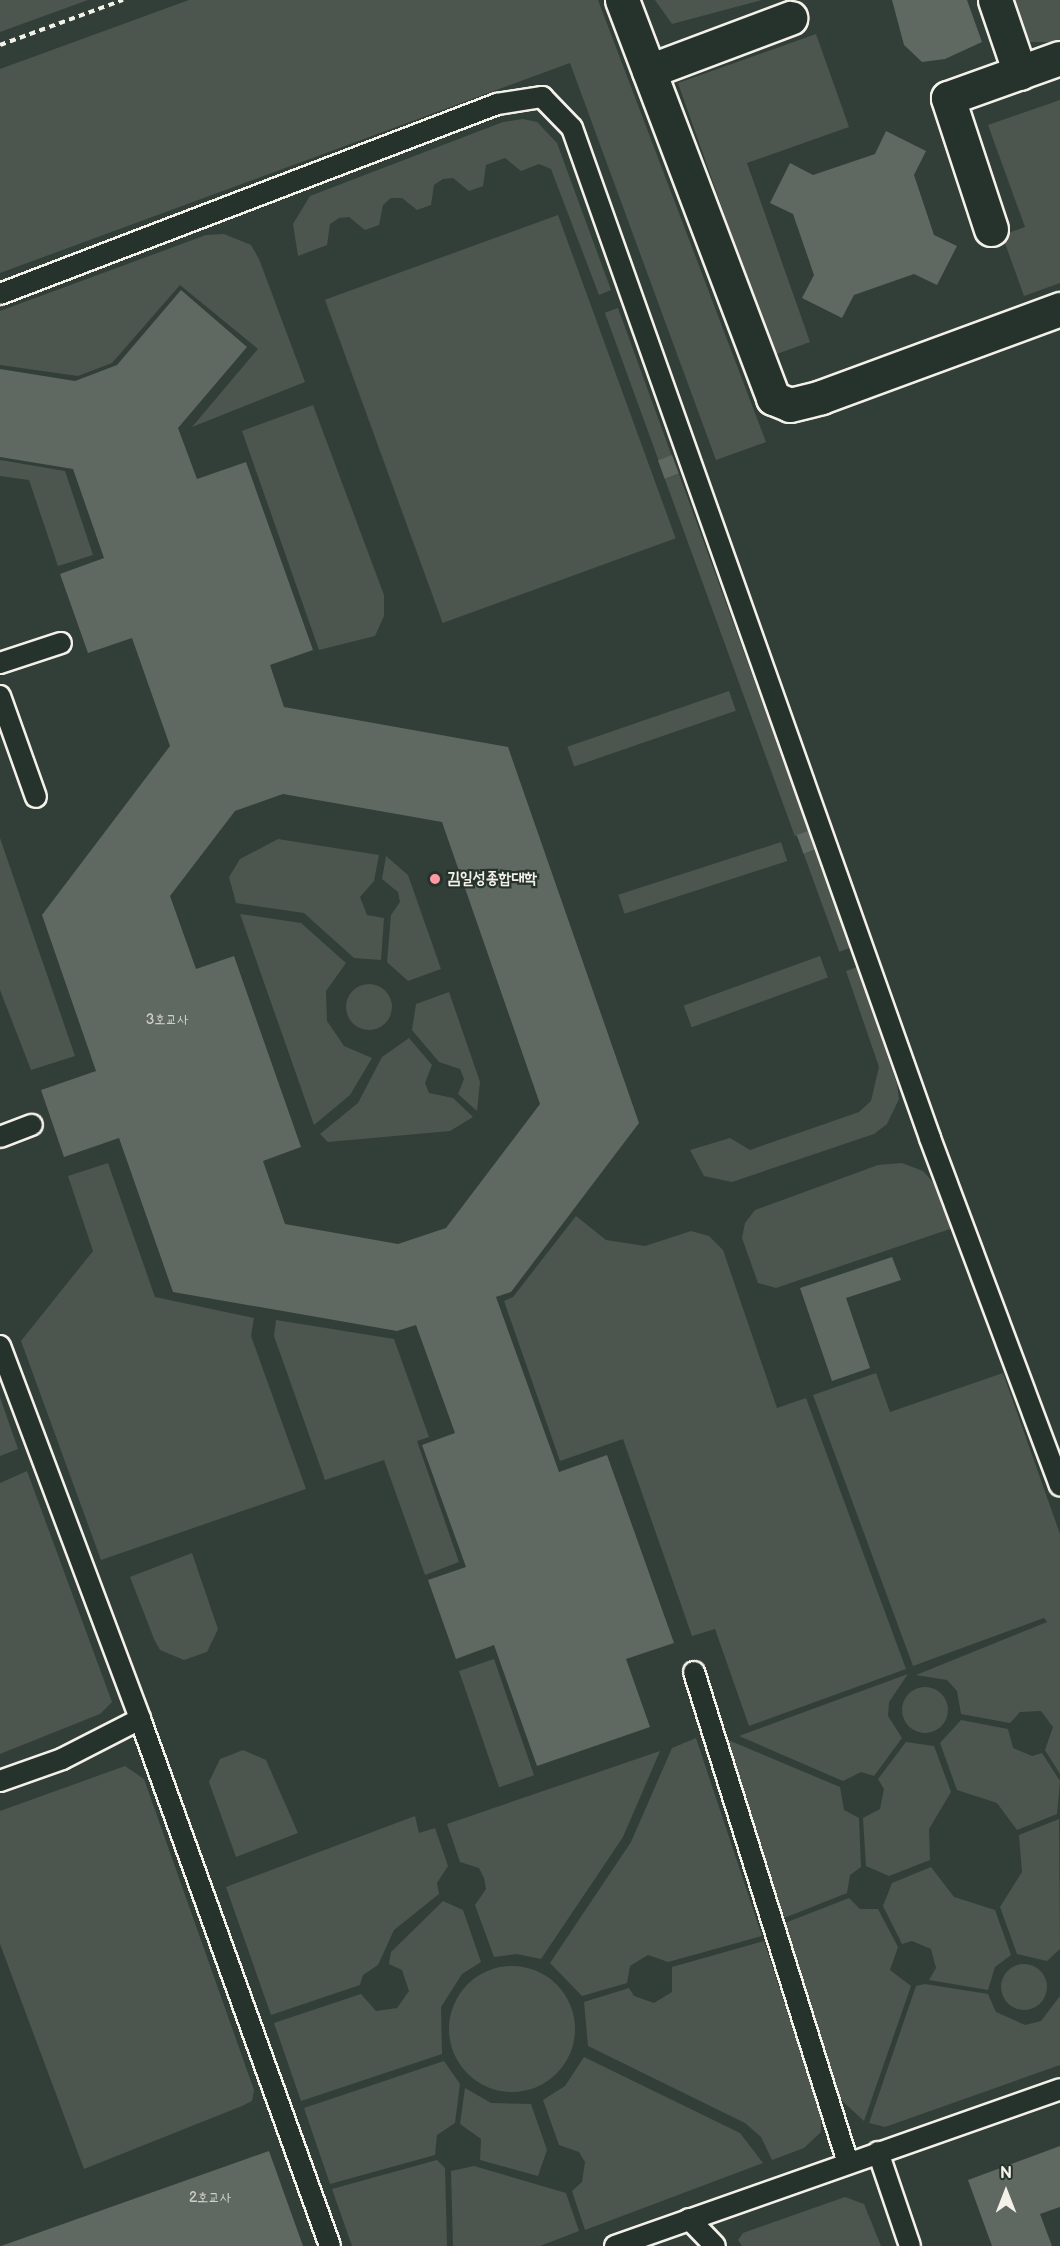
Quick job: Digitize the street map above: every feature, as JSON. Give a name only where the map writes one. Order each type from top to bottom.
[{"type":"street","points":[[622,0],[773,398],[790,405],[820,397],[1060,309]]},
{"type":"street","points":[[995,0],[1020,73]]},
{"type":"street","points":[[649,71],[790,18]]},
{"type":"street","points":[[991,229],[948,98],[1060,58]]},
{"type":"lane","points":[[0,294],[497,104],[542,97],[572,128],[926,1127],[1060,1486]]},
{"type":"lane","points":[[0,663],[61,643]]},
{"type":"lane","points":[[0,696],[36,797]]},
{"type":"lane","points":[[0,1137],[32,1125]]},
{"type":"lane","points":[[0,1346],[140,1719],[330,2246]]},
{"type":"lane","points":[[694,1672],[848,2163]]},
{"type":"lane","points":[[0,1781],[62,1759],[140,1719]]},
{"type":"lane","points":[[615,2246],[1060,2089]]},
{"type":"lane","points":[[878,2152],[910,2246]]},
{"type":"lane","points":[[689,2219],[715,2246]]},
{"type":"path","points":[[0,45],[123,0]]},
{"type":"shaded area","points":[[0,0],[88,0],[0,32]]},
{"type":"shaded area","points":[[189,0],[598,0],[766,442],[716,460],[570,63],[0,273],[0,69]]},
{"type":"shaded area","points":[[655,0],[762,0],[672,24]]},
{"type":"shaded area","points":[[1007,0],[1060,0],[1060,42],[1030,42],[1018,30]]},
{"type":"shaded area","points":[[816,34],[849,127],[747,163],[810,342],[774,355],[678,83]]},
{"type":"shaded area","points":[[1060,100],[1060,283],[1024,296],[1002,235],[1025,227],[988,125]]},
{"type":"shaded area","points":[[523,119],[537,122],[557,143],[611,290],[599,295],[551,169],[539,164],[521,171],[505,158],[486,165],[483,186],[469,191],[453,178],[443,179],[434,185],[431,205],[417,210],[402,198],[391,198],[383,205],[379,225],[365,230],[349,217],[339,218],[330,224],[327,245],[298,256],[293,224],[310,196],[503,122]]},
{"type":"shaded area","points":[[558,215],[676,538],[443,623],[325,300]]},
{"type":"shaded area","points":[[224,234],[251,245],[259,259],[305,382],[192,427],[258,349],[180,285],[112,363],[78,376],[0,365],[0,311],[206,235]]},
{"type":"shaded area","points":[[618,308],[672,456],[659,460],[605,313]]},
{"type":"shaded area","points":[[313,405],[384,595],[384,616],[375,636],[319,650],[242,431]]},
{"type":"shaded area","points":[[0,460],[65,471],[93,555],[58,566],[29,480],[0,476]]},
{"type":"shaded area","points":[[679,474],[809,831],[795,836],[665,479]]},
{"type":"shaded area","points":[[729,691],[736,711],[574,767],[567,747]]},
{"type":"shaded area","points":[[0,838],[75,1056],[31,1070],[0,990]]},
{"type":"shaded area","points":[[278,839],[379,855],[374,881],[360,897],[367,915],[384,918],[381,960],[354,958],[304,913],[236,903],[229,877],[240,859]]},
{"type":"shaded area","points":[[781,842],[787,861],[625,914],[618,895]]},
{"type":"shaded area","points":[[815,850],[851,948],[839,952],[804,854]]},
{"type":"shaded area","points":[[386,856],[408,875],[441,969],[408,981],[387,962],[391,915],[400,902],[398,892],[382,879]]},
{"type":"shaded area","points":[[240,914],[301,923],[346,963],[326,991],[327,1021],[344,1046],[372,1058],[350,1095],[314,1125]]},
{"type":"shaded area","points":[[820,956],[828,978],[692,1027],[684,1006]]},
{"type":"shaded area","points":[[857,967],[897,1084],[899,1099],[887,1124],[874,1134],[732,1182],[704,1176],[690,1150],[730,1138],[750,1150],[859,1112],[871,1101],[879,1067],[846,971]]},
{"type":"shaded area","points":[[369,984],[385,991],[392,1007],[385,1023],[369,1030],[353,1023],[346,1007],[353,991]]},
{"type":"shaded area","points":[[449,992],[480,1082],[477,1111],[458,1094],[464,1079],[460,1069],[439,1062],[412,1030],[416,1004]]},
{"type":"shaded area","points":[[409,1038],[432,1065],[425,1083],[429,1093],[453,1098],[473,1117],[450,1131],[328,1142],[320,1134],[358,1103],[382,1057]]},
{"type":"shaded area","points":[[108,1163],[155,1297],[254,1318],[251,1336],[306,1489],[101,1560],[21,1341],[93,1251],[68,1176]]},
{"type":"shaded area","points":[[902,1163],[923,1171],[939,1189],[953,1228],[776,1288],[758,1283],[742,1238],[745,1223],[755,1210],[878,1165]]},
{"type":"shaded area","points":[[576,1216],[606,1240],[645,1246],[691,1231],[709,1236],[723,1250],[777,1408],[806,1398],[906,1669],[749,1726],[715,1629],[692,1636],[623,1439],[560,1461],[504,1301],[513,1297]]},
{"type":"shaded area","points":[[276,1320],[394,1339],[429,1437],[417,1441],[459,1562],[425,1575],[384,1460],[325,1480],[274,1336]]},
{"type":"shaded area","points":[[876,1373],[890,1412],[1003,1373],[1060,1534],[1060,1774],[1045,1750],[1053,1727],[1041,1711],[1020,1712],[1010,1723],[961,1714],[957,1691],[947,1680],[916,1675],[1047,1622],[1044,1618],[913,1666],[813,1395]]},
{"type":"shaded area","points":[[0,1397],[18,1449],[0,1456]]},
{"type":"shaded area","points":[[27,1471],[112,1702],[100,1714],[0,1754],[0,1483]]},
{"type":"shaded area","points":[[192,1553],[218,1629],[207,1652],[184,1660],[160,1650],[130,1577]]},
{"type":"shaded area","points":[[494,1659],[534,1775],[499,1787],[459,1671]]},
{"type":"shaded area","points":[[908,1674],[889,1702],[888,1716],[902,1738],[874,1776],[861,1772],[843,1781],[739,1736]]},
{"type":"shaded area","points":[[925,1687],[941,1694],[948,1710],[941,1726],[925,1733],[909,1726],[902,1710],[909,1694]]},
{"type":"shaded area","points":[[961,1720],[1008,1729],[1013,1748],[1032,1756],[1042,1753],[1060,1781],[1057,1814],[1017,1830],[997,1803],[957,1790],[940,1743]]},
{"type":"shaded area","points":[[696,1738],[762,1936],[668,1962],[648,1955],[630,1966],[627,1983],[582,1996],[550,1963],[631,1842],[672,1748]]},
{"type":"shaded area","points":[[728,1740],[840,1787],[844,1810],[859,1818],[861,1867],[850,1875],[847,1893],[784,1918]]},
{"type":"shaded area","points":[[906,1742],[934,1746],[951,1792],[929,1829],[930,1860],[889,1876],[866,1866],[863,1818],[880,1809],[884,1789],[878,1779]]},
{"type":"shaded area","points":[[243,1750],[266,1760],[298,1833],[236,1857],[209,1782],[220,1759]]},
{"type":"shaded area","points":[[660,1751],[623,1837],[541,1959],[517,1954],[494,1957],[475,1905],[486,1889],[484,1878],[479,1868],[460,1862],[447,1824]]},
{"type":"shaded area","points":[[125,1766],[144,1779],[254,2090],[252,2101],[242,2106],[84,2169],[0,1944],[0,1811]]},
{"type":"shaded area","points":[[415,1816],[419,1833],[435,1828],[448,1866],[437,1883],[439,1894],[394,1930],[378,1965],[363,1975],[360,1985],[271,2015],[226,1887]]},
{"type":"shaded area","points":[[1059,1819],[1060,1949],[1047,1961],[1017,1954],[1000,1907],[1022,1872],[1019,1835]]},
{"type":"shaded area","points":[[931,1867],[954,1897],[995,1910],[1011,1955],[995,1967],[988,1990],[929,1980],[936,1968],[931,1949],[912,1941],[902,1944],[883,1906],[892,1883]]},
{"type":"shaded area","points":[[849,1898],[860,1909],[878,1909],[898,1947],[890,1970],[911,1986],[864,2121],[840,2099],[785,1923]]},
{"type":"shaded area","points":[[443,1901],[463,1910],[481,1962],[462,1974],[441,2007],[442,2054],[301,2101],[274,2023],[361,1994],[376,2011],[397,2008],[409,1991],[402,1970],[389,1964],[391,1952]]},
{"type":"shaded area","points":[[764,1941],[821,2115],[821,2132],[804,2148],[772,2160],[761,2137],[745,2123],[588,2046],[584,2002],[629,1988],[634,1996],[654,2003],[672,1992],[672,1967]]},
{"type":"shaded area","points":[[1024,1964],[1040,1971],[1047,1987],[1040,2003],[1024,2010],[1008,2003],[1001,1987],[1008,1971]]},
{"type":"shaded area","points":[[512,1966],[536,1971],[556,1985],[570,2005],[575,2029],[570,2053],[556,2073],[536,2087],[512,2092],[488,2087],[468,2073],[454,2053],[449,2029],[454,2005],[468,1985],[488,1971]]},
{"type":"shaded area","points":[[925,1984],[988,1994],[996,2012],[1025,2025],[1041,2021],[1060,1996],[1060,2065],[885,2127],[869,2123],[916,1986]]},
{"type":"shaded area","points":[[584,2057],[740,2133],[763,2163],[585,2230],[572,2191],[582,2182],[585,2162],[579,2152],[559,2145],[543,2100],[565,2086]]},
{"type":"shaded area","points":[[444,2061],[460,2084],[455,2123],[437,2135],[435,2155],[330,2184],[304,2108]]},
{"type":"shaded area","points":[[465,2088],[491,2103],[531,2104],[547,2150],[538,2176],[480,2160],[481,2139],[460,2124]]},
{"type":"shaded area","points":[[437,2160],[445,2168],[447,2246],[352,2246],[332,2189]]},
{"type":"shaded area","points":[[474,2166],[566,2193],[579,2231],[540,2246],[453,2246],[451,2171]]},
{"type":"shaded area","points":[[845,2197],[864,2204],[881,2246],[742,2246],[738,2240],[743,2233]]},
{"type":"building","points":[[892,0],[967,0],[982,42],[945,59],[922,62],[904,45]]},
{"type":"building","points":[[886,131],[926,151],[914,175],[934,235],[957,246],[937,285],[914,274],[854,295],[842,318],[802,298],[814,275],[793,214],[770,203],[790,163],[813,175],[875,154]]},
{"type":"building","points":[[181,290],[247,347],[178,428],[197,479],[246,462],[313,650],[270,665],[284,707],[508,747],[639,1123],[511,1292],[496,1297],[559,1472],[607,1455],[674,1643],[626,1659],[650,1727],[537,1766],[494,1645],[456,1659],[428,1580],[466,1567],[422,1445],[455,1433],[416,1325],[397,1331],[173,1292],[119,1138],[64,1157],[41,1090],[96,1071],[42,915],[170,746],[132,638],[88,653],[60,574],[104,558],[73,469],[0,457],[0,369],[75,381],[117,365]],"holes":[[[283,794],[442,822],[540,1104],[446,1228],[398,1244],[285,1224],[263,1161],[301,1147],[234,956],[196,969],[170,896],[235,811]]]},
{"type":"building","points":[[672,455],[679,474],[665,479],[658,460]]},
{"type":"building","points":[[808,831],[815,850],[804,854],[797,835]]},
{"type":"building","points":[[892,1257],[901,1280],[846,1298],[870,1368],[832,1381],[800,1288]]},
{"type":"building","points":[[1060,2146],[1060,2207],[1040,2214],[1052,2246],[992,2246],[968,2180]]},
{"type":"building","points":[[269,2151],[303,2246],[1,2246]]},
{"type":"place","name":"김일성종합대학","points":[[435,879]]}]
